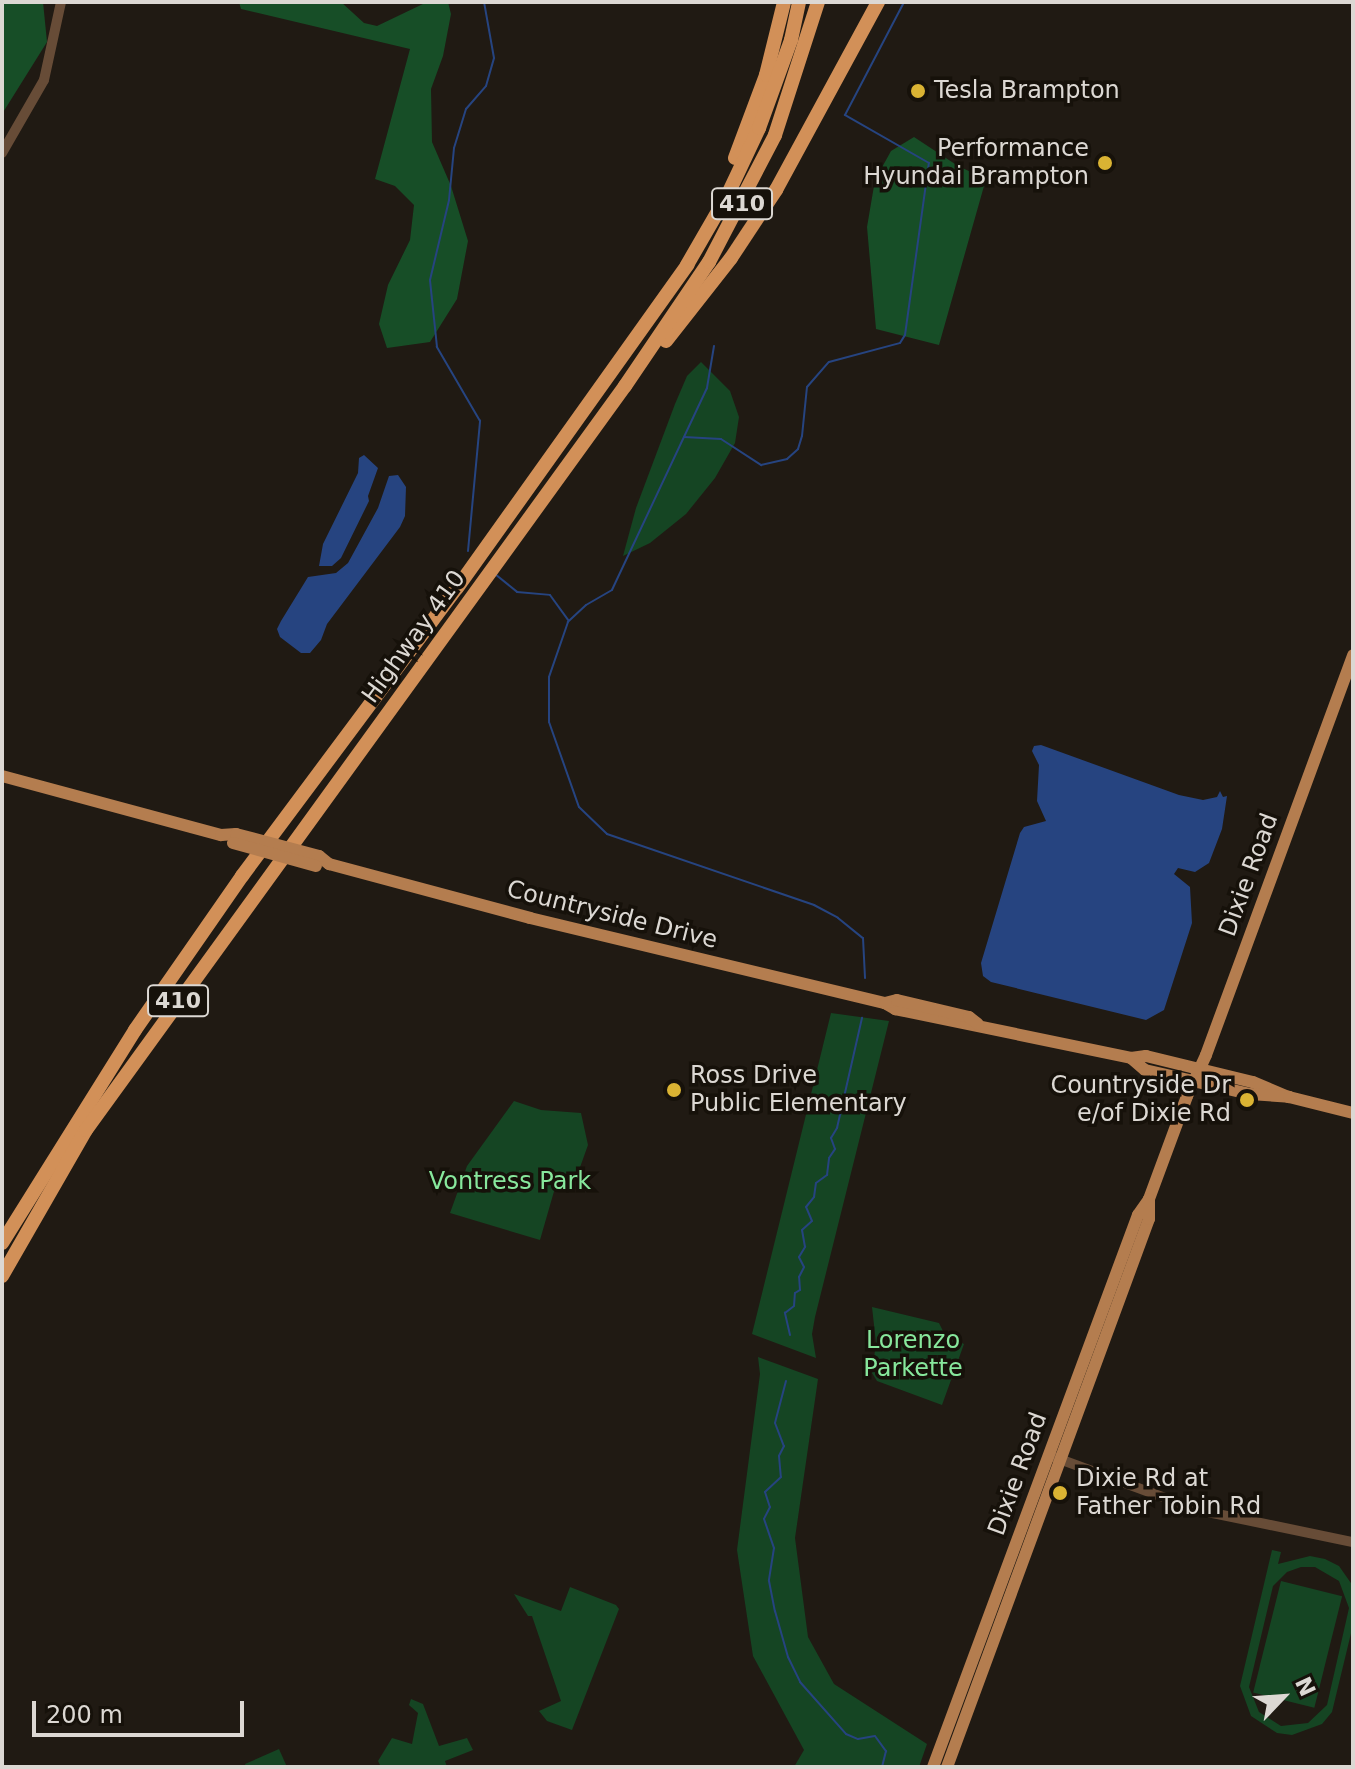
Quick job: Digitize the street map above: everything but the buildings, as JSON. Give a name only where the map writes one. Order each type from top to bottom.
[{"type":"highway","points":[[654,312],[660,291],[728,175],[752,119],[784,2]]},
{"type":"highway","name":"Highway 410","points":[[2,1243],[61,1145],[242,876],[374,703],[687,265],[753,141],[791,40],[799,2]]},
{"type":"highway","name":"Highway 410","points":[[2,1276],[86,1130],[625,386],[709,262],[746,197],[786,106],[818,2]]},
{"type":"highway","points":[[625,386],[648,366],[731,258],[776,190],[878,2]]},
{"type":"main road","name":"Dixie Road","points":[[947,1767],[1138,1215],[1149,1199],[1197,1075],[1353,655]]},
{"type":"main road","name":"Countryside Drive","points":[[2,776],[530,918],[885,1003],[897,1000],[969,1017],[978,1024],[1131,1058],[1145,1070],[1253,1082],[1289,1097],[1353,1113]]},
{"type":"main road","name":"Dixie Road","points":[[933,1767],[1055,1457]]},
{"type":"street","points":[[2,153],[44,80],[61,2]]},
{"type":"street","points":[[1055,1457],[1198,1510],[1353,1542]]},
{"type":"green space","points":[[2,2],[43,2],[47,42],[2,114]]},
{"type":"green space","points":[[239,2],[341,2],[364,23],[377,26],[425,3],[448,2],[451,14],[443,56],[431,89],[432,142],[451,186],[468,241],[457,299],[430,342],[387,348],[379,324],[388,285],[410,240],[414,205],[395,186],[375,179],[410,49],[241,9]]},
{"type":"green space","points":[[914,137],[958,166],[986,179],[939,345],[876,329],[867,227],[875,180],[891,151]]},
{"type":"green space","points":[[701,362],[730,391],[739,417],[735,443],[715,478],[686,514],[650,543],[623,556],[636,508],[675,404],[687,376]]},
{"type":"green space","points":[[831,1013],[889,1021],[815,1317],[812,1334],[816,1358],[752,1334]]},
{"type":"green space","name":"Vontress Park","points":[[514,1101],[541,1110],[581,1113],[588,1145],[578,1173],[566,1174],[557,1181],[540,1240],[450,1213],[467,1166]]},
{"type":"green space","name":"Lorenzo Parkette","points":[[872,1307],[939,1323],[945,1335],[964,1344],[942,1405],[877,1381],[872,1373],[876,1343]]},
{"type":"green space","points":[[758,1357],[818,1379],[795,1538],[808,1637],[834,1684],[927,1744],[919,1767],[794,1767],[804,1750],[753,1656],[737,1550],[760,1374]]},
{"type":"green space","points":[[1272,1550],[1281,1552],[1278,1564],[1310,1556],[1339,1566],[1353,1586],[1353,1625],[1332,1712],[1322,1724],[1292,1735],[1277,1733],[1251,1716],[1240,1686]],"holes":[[[1301,1567],[1315,1567],[1339,1581],[1349,1608],[1327,1705],[1308,1723],[1281,1726],[1259,1712],[1249,1687],[1273,1586],[1287,1572]]]},
{"type":"green space","points":[[1281,1581],[1342,1596],[1314,1708],[1253,1693]]},
{"type":"green space","points":[[570,1587],[616,1605],[619,1609],[572,1730],[547,1721],[539,1711],[561,1701],[532,1616],[528,1616],[514,1594],[561,1611]]},
{"type":"green space","points":[[411,1699],[423,1704],[439,1746],[467,1738],[473,1750],[445,1761],[447,1767],[381,1767],[378,1761],[392,1738],[412,1744],[418,1713],[409,1705]]},
{"type":"green space","points":[[279,1749],[287,1767],[246,1767],[245,1764]]},
{"type":"water","points":[[364,455],[378,468],[369,501],[341,558],[332,566],[319,566],[323,544],[358,473],[359,458]]},
{"type":"water","points":[[398,475],[406,487],[405,516],[400,527],[327,624],[321,640],[310,653],[301,653],[280,637],[277,629],[281,621],[308,577],[336,573],[348,563],[378,508],[389,476]]},
{"type":"water","points":[[1041,745],[1179,795],[1203,800],[1217,797],[1220,791],[1223,797],[1227,796],[1222,829],[1209,863],[1195,872],[1178,868],[1174,874],[1190,887],[1192,923],[1164,1010],[1146,1020],[991,982],[983,976],[981,963],[1020,833],[1024,827],[1046,821],[1037,801],[1039,765],[1032,751],[1034,746]]},
{"type":"waterway","points":[[468,551],[480,421],[437,347],[430,280],[449,200],[454,148],[466,109],[486,86],[494,58],[484,2]]},
{"type":"waterway","points":[[684,437],[721,439],[761,465],[787,459],[798,449],[802,436],[807,387],[829,362],[900,343],[905,335],[929,163],[845,115],[904,2]]},
{"type":"waterway","points":[[714,346],[707,388],[612,590],[586,605],[568,622],[549,677],[549,722],[579,807],[607,834],[814,905],[838,918],[863,938],[865,978]]},
{"type":"waterway","points":[[495,574],[517,592],[550,595],[568,620]]},
{"type":"waterway","points":[[790,1335],[785,1313],[794,1306],[795,1293],[800,1290],[799,1277],[804,1267],[799,1257],[805,1247],[802,1230],[812,1221],[806,1207],[814,1197],[816,1183],[827,1175],[829,1158],[835,1149],[831,1138],[837,1128],[862,1018]]},
{"type":"waterway","points":[[786,1381],[775,1423],[784,1446],[779,1456],[781,1477],[765,1492],[770,1507],[764,1519],[774,1548],[769,1581],[775,1611],[788,1657],[800,1682],[846,1734],[858,1739],[875,1736],[886,1751],[882,1767]]},
{"type":"place","name":"Tesla Brampton","points":[[918,91]]},
{"type":"place","name":"Performance Hyundai Brampton","points":[[1105,163]]},
{"type":"place","name":"Ross Drive Public Elementary","points":[[674,1090]]},
{"type":"place","name":"Countryside Dr e/of Dixie Rd","points":[[1247,1100]]},
{"type":"place","name":"Dixie Rd at Father Tobin Rd","points":[[1060,1493]]}]
